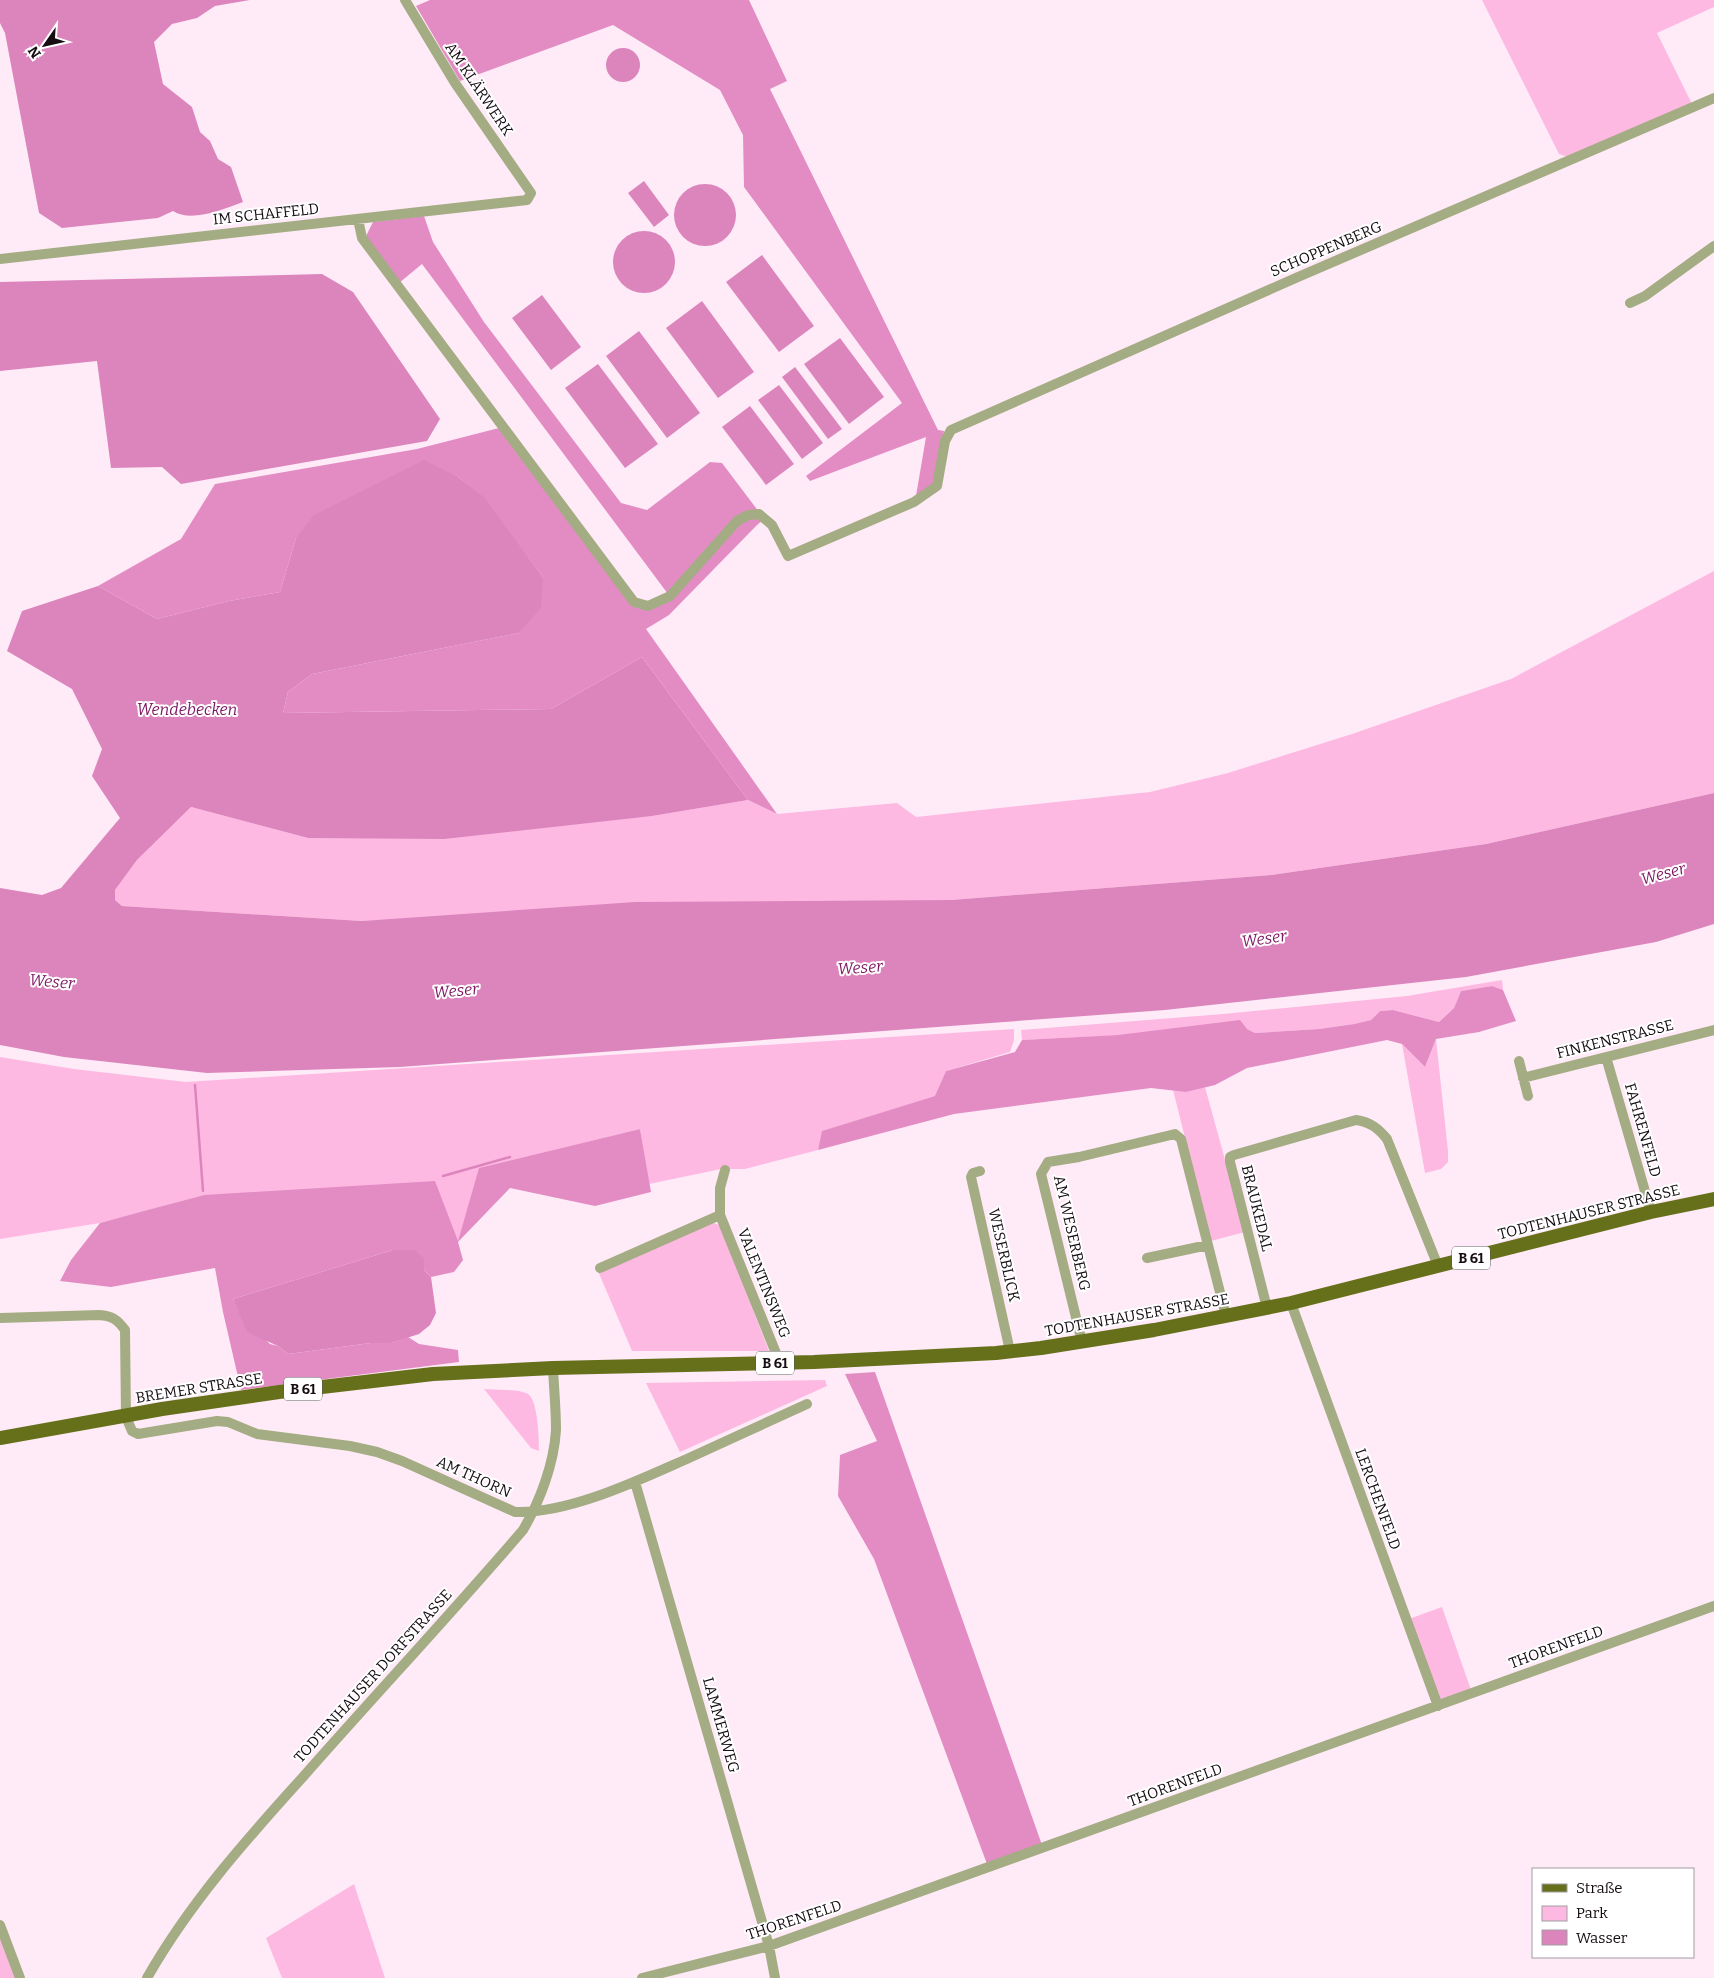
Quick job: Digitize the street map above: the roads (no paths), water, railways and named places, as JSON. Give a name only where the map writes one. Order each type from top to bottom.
[{"type":"main road","name":"TODTENHAUSER STRASSE","points":[[553,1368],[780,1363],[1010,1351],[1082,1342],[1292,1303],[1650,1212],[1714,1199]]},
{"type":"main road","name":"BREMER STRASSE","points":[[0,1438],[162,1409],[279,1392],[445,1373],[553,1368]]},
{"type":"street","name":"AM KLÄRWERK","points":[[405,0],[455,83],[531,193]]},
{"type":"street","name":"SCHOPPENBERG","points":[[358,219],[362,238],[634,602],[648,606],[670,596],[737,521],[748,515],[759,514],[772,525],[788,556],[914,502],[937,486],[945,440],[951,430],[1298,277],[1714,98]]},
{"type":"street","name":"IM SCHAFFELD","points":[[0,259],[527,200],[531,193]]},
{"type":"street","points":[[1630,303],[1645,296],[1714,246]]},
{"type":"street","name":"FINKENSTRASSE","points":[[1523,1078],[1714,1030]]},
{"type":"street","name":"FAHRENFELD","points":[[1606,1056],[1650,1212]]},
{"type":"street","points":[[1520,1061],[1528,1096]]},
{"type":"street","name":"BRAUKEDAL","points":[[1267,1308],[1230,1158],[1234,1155],[1356,1120],[1366,1122],[1378,1129],[1387,1139],[1438,1266]]},
{"type":"street","name":"AM WESERBERG","points":[[1082,1342],[1041,1174],[1048,1162],[1175,1134],[1179,1135],[1208,1245]]},
{"type":"street","name":"VALENTINSWEG","points":[[725,1170],[720,1188],[720,1215],[780,1363]]},
{"type":"street","name":"WESERBLICK","points":[[980,1172],[974,1173],[971,1177],[1010,1351]]},
{"type":"street","name":"VALENTINSWEG","points":[[600,1268],[720,1215]]},
{"type":"street","points":[[1147,1258],[1208,1245],[1226,1316]]},
{"type":"street","name":"LERCHENFELD","points":[[1292,1303],[1438,1706]]},
{"type":"street","points":[[0,1318],[99,1315],[111,1316],[120,1322],[125,1330],[126,1416]]},
{"type":"street","name":"TODTENHAUSER DORFSTRASSE","points":[[147,1978],[194,1905],[242,1844],[523,1530],[533,1512],[550,1463],[556,1431],[553,1368]]},
{"type":"street","name":"AM THORN","points":[[126,1416],[132,1431],[138,1434],[217,1421],[228,1422],[257,1434],[350,1446],[402,1461],[515,1512],[533,1512],[561,1507],[635,1482],[807,1404]]},
{"type":"street","name":"LAMMERWEG","points":[[635,1482],[769,1946],[775,1978]]},
{"type":"street","name":"THORENFELD","points":[[642,1978],[769,1946],[1714,1606]]},
{"type":"street","points":[[0,1925],[20,1978]]},
{"type":"water","points":[[0,0],[250,0],[215,6],[197,18],[172,24],[154,42],[163,84],[192,107],[200,132],[210,141],[218,159],[231,167],[243,202],[208,214],[189,216],[173,211],[158,218],[62,228],[39,213],[5,33],[0,23]]},
{"type":"water","points":[[623,48],[630,49],[635,53],[639,58],[639,72],[635,77],[630,81],[623,82],[616,81],[611,77],[607,72],[606,65],[607,58],[611,53],[616,49]]},
{"type":"water","points":[[644,181],[669,215],[654,227],[628,193]]},
{"type":"water","points":[[705,184],[717,187],[727,193],[733,203],[736,215],[733,227],[727,237],[717,243],[705,246],[693,243],[683,237],[677,227],[674,215],[677,203],[683,193],[693,187]]},
{"type":"water","points":[[644,231],[656,234],[666,240],[672,250],[675,262],[672,274],[666,284],[656,290],[644,293],[632,290],[622,284],[616,274],[613,262],[616,250],[622,240],[632,234]]},
{"type":"water","points":[[762,255],[814,326],[779,352],[726,282]]},
{"type":"water","points":[[322,274],[353,292],[440,419],[427,441],[181,484],[162,467],[111,468],[97,361],[0,371],[0,282]]},
{"type":"water","points":[[542,295],[581,347],[551,370],[512,318]]},
{"type":"water","points":[[702,301],[754,372],[718,398],[666,328]]},
{"type":"water","points":[[639,331],[700,413],[667,438],[606,356]]},
{"type":"water","points":[[840,338],[884,397],[849,424],[804,364]]},
{"type":"water","points":[[598,364],[658,444],[625,468],[565,388]]},
{"type":"water","points":[[795,367],[842,429],[828,439],[782,377]]},
{"type":"water","points":[[779,385],[823,443],[802,459],[758,400]]},
{"type":"water","points":[[750,406],[794,464],[766,485],[722,427]]},
{"type":"water","points":[[424,460],[458,477],[485,498],[543,577],[541,608],[519,633],[312,674],[288,692],[283,713],[551,709],[642,657],[748,800],[652,816],[444,839],[308,838],[191,807],[137,860],[115,890],[115,900],[122,906],[362,921],[635,902],[951,900],[1271,875],[1486,844],[1714,793],[1714,924],[1656,942],[1466,977],[1165,1010],[400,1067],[207,1073],[64,1057],[0,1045],[0,888],[42,895],[61,888],[120,818],[92,776],[102,749],[72,689],[7,651],[22,611],[98,586],[157,619],[229,601],[280,592],[296,538],[314,515]]},
{"type":"water","points":[[393,1250],[415,1250],[424,1258],[424,1270],[431,1277],[436,1313],[430,1325],[419,1334],[391,1343],[371,1343],[288,1354],[278,1346],[247,1332],[233,1299]]},
{"type":"waterway","points":[[195,1085],[203,1191]]},
{"type":"waterway","points":[[443,1176],[510,1157]]},
{"type":"water label","name":"Wendebecken","points":[[187,709]]},
{"type":"water label","name":"Weser","points":[[1663,873]]},
{"type":"water label","name":"Weser","points":[[1264,938]]},
{"type":"water label","name":"Weser","points":[[860,967]]},
{"type":"water label","name":"Weser","points":[[52,981]]},
{"type":"water label","name":"Weser","points":[[456,990]]}]
